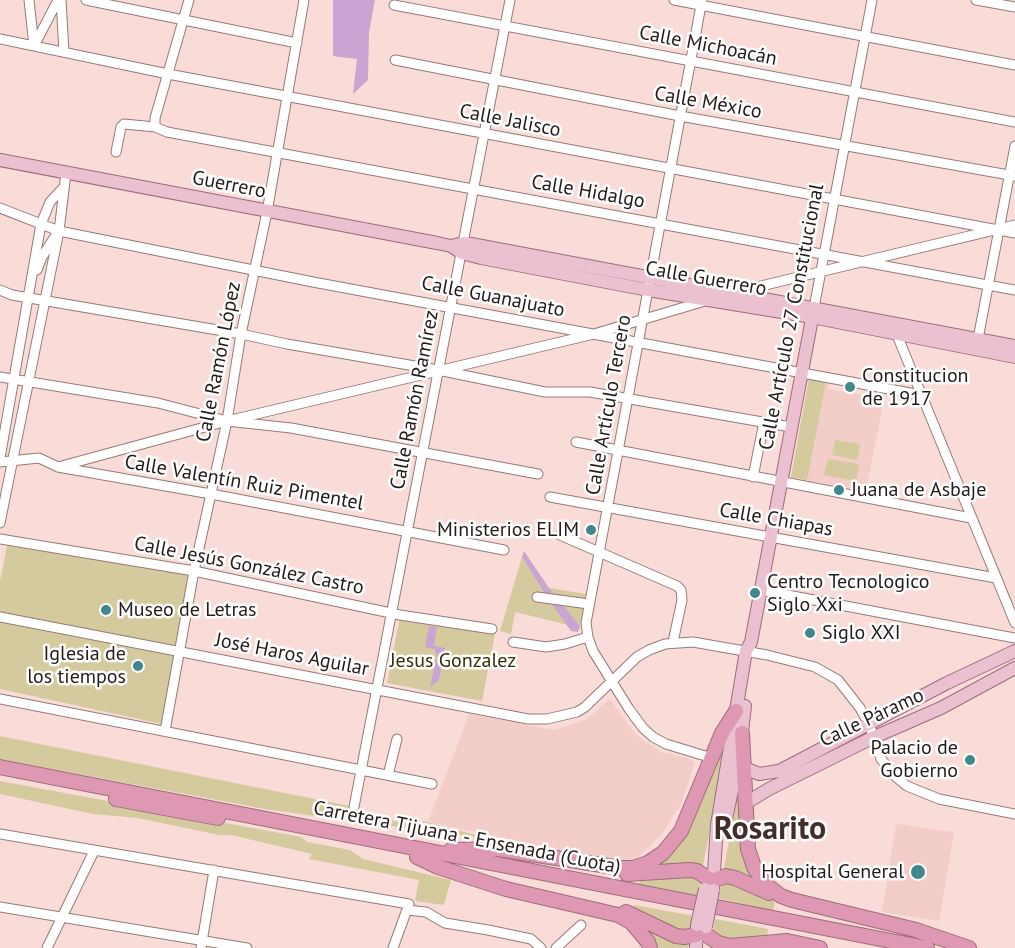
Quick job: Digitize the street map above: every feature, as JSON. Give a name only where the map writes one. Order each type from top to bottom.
[{"type":"highway","points":[[439,852],[484,848],[527,852],[621,868],[633,868],[648,863],[663,853],[681,831],[722,733],[736,711]]},
{"type":"highway","points":[[742,733],[748,849],[758,875],[771,889],[792,900],[916,930],[969,948]]},
{"type":"highway","name":"Carretera Tijuana - Ensenada (Cuota)","points":[[0,767],[927,948]]},
{"type":"highway","name":"Carretera Tijuana - Ensenada (Cuota)","points":[[0,776],[886,948]]},
{"type":"highway","points":[[484,848],[506,854],[629,875],[689,870],[697,871],[710,884],[726,876],[797,906],[886,926],[916,930]]},
{"type":"highway","points":[[417,857],[438,867],[495,885],[618,915],[631,922],[650,948]]},
{"type":"highway","points":[[495,885],[522,888],[606,906],[628,913],[684,938],[700,936],[730,946],[787,941],[820,948]]},
{"type":"highway","points":[[776,948],[794,948]]},
{"type":"main road","name":"Guerrero","points":[[0,160],[459,247]]},
{"type":"main road","name":"Calle Guerrero","points":[[459,247],[650,283],[735,292],[897,335],[977,345],[1015,346]]},
{"type":"main road","name":"Calle Guerrero","points":[[650,283],[707,300],[813,313],[977,345],[1015,357]]},
{"type":"main road","name":"Calle Artículo 27 Constitucional","points":[[700,936],[716,848],[717,825],[736,711],[750,649],[813,313]]},
{"type":"main road","name":"Calle Artículo 27 Constitucional","points":[[716,848],[727,815],[739,758],[750,649]]},
{"type":"main road","name":"Calle Páramo","points":[[745,768],[759,774],[779,771],[947,683],[1015,651]]},
{"type":"main road","name":"Calle Páramo","points":[[746,803],[769,789],[872,738],[917,719],[1015,668]]},
{"type":"main road","points":[[892,712],[917,719],[917,709],[947,683]]},
{"type":"street","points":[[29,0],[34,46]]},
{"type":"street","points":[[34,46],[60,0]]},
{"type":"street","points":[[60,0],[64,52]]},
{"type":"street","points":[[86,0],[297,43]]},
{"type":"street","points":[[154,127],[189,0]]},
{"type":"street","name":"Calle Ramón López","points":[[165,730],[194,571],[227,421],[241,334],[267,212],[304,0]]},
{"type":"street","name":"Calle Ramón Ramírez","points":[[354,807],[452,306],[459,247],[474,189],[510,0]]},
{"type":"street","points":[[674,0],[702,2],[1015,65]]},
{"type":"street","name":"Calle Artículo 27 Constitucional","points":[[813,313],[872,0]]},
{"type":"street","points":[[976,0],[1015,7]]},
{"type":"street","name":"Calle Artículo Tercero","points":[[702,2],[586,623],[593,651],[636,719],[653,737],[666,744],[712,758]]},
{"type":"street","name":"Calle Michoacán","points":[[394,6],[1015,122]]},
{"type":"street","name":"Calle Jalisco","points":[[0,39],[168,74],[1015,233]]},
{"type":"street","name":"Calle México","points":[[395,60],[680,116],[1012,176]]},
{"type":"street","name":"Calle Hidalgo","points":[[116,152],[121,127],[124,124],[154,127],[167,132],[1015,290]]},
{"type":"street","points":[[977,345],[998,230],[1012,176],[1015,146]]},
{"type":"street","points":[[0,523],[59,231],[66,173]]},
{"type":"street","points":[[0,460],[12,380],[41,224],[50,202],[63,188]]},
{"type":"street","name":"Calle Guanajuato","points":[[0,208],[59,231],[638,343],[921,395]]},
{"type":"street","points":[[735,292],[1015,225]]},
{"type":"street","points":[[30,284],[42,257],[59,231]]},
{"type":"street","points":[[0,290],[12,295],[241,334],[545,392],[590,392],[791,427]]},
{"type":"street","points":[[58,467],[227,421],[594,333],[707,300]]},
{"type":"street","points":[[897,335],[1015,623]]},
{"type":"street","points":[[0,377],[158,403],[227,421],[291,428],[538,474]]},
{"type":"street","points":[[753,477],[764,422]]},
{"type":"street","points":[[576,442],[971,518]]},
{"type":"street","name":"Calle Valentín Ruiz Pimentel","points":[[0,460],[39,458],[58,467],[504,550]]},
{"type":"street","name":"Calle Chiapas","points":[[550,497],[996,578]]},
{"type":"street","points":[[560,535],[680,588],[682,600],[673,642]]},
{"type":"street","name":"Calle Jesús González Castro","points":[[0,539],[194,571],[392,613],[492,629]]},
{"type":"street","points":[[761,590],[1015,638]]},
{"type":"street","points":[[537,597],[589,604]]},
{"type":"street","name":"José Haros Aguilar","points":[[0,617],[507,716],[547,719],[577,712],[585,707],[628,663],[641,653],[656,646],[673,642],[693,642],[750,649],[826,672],[846,687],[869,724],[872,738],[887,768],[911,789],[939,800],[1015,814]]},
{"type":"street","points":[[513,642],[546,647],[588,637]]},
{"type":"street","points":[[0,699],[432,784]]},
{"type":"street","points":[[388,775],[397,739]]},
{"type":"street","points":[[0,834],[214,870],[408,907],[426,912],[445,923],[531,939],[541,948]]},
{"type":"street","points":[[47,948],[94,851]]},
{"type":"street","points":[[202,944],[214,870]]},
{"type":"street","points":[[0,907],[62,916],[202,944],[247,948]]},
{"type":"street","points":[[393,948],[408,907]]},
{"type":"street","points":[[556,948],[581,925]]},
{"type":"shaded area","points":[[333,0],[375,0],[369,32],[368,80],[353,94],[357,59],[333,56]]},
{"type":"shaded area","points":[[809,379],[829,382],[828,389],[884,399],[866,491],[791,477]]},
{"type":"shaded area","points":[[524,551],[549,588],[580,626],[578,632],[571,631],[547,597],[522,557]]},
{"type":"shaded area","points":[[429,626],[437,627],[434,646],[445,648],[439,680],[430,687],[437,656],[434,649],[425,647]]},
{"type":"shaded area","points":[[610,699],[640,738],[661,752],[687,758],[695,763],[682,802],[664,831],[639,857],[617,862],[428,822],[469,714],[554,730],[587,719]]},
{"type":"shaded area","name":"Hospital General","points":[[896,824],[954,832],[939,921],[882,912]]},
{"type":"green space","points":[[809,379],[826,382],[807,480],[791,477]]},
{"type":"green space","points":[[835,440],[860,444],[857,460],[832,455]]},
{"type":"green space","points":[[828,459],[859,464],[856,481],[824,475]]},
{"type":"green space","points":[[8,541],[191,574],[162,724],[0,689],[0,581]]},
{"type":"green space","points":[[522,557],[568,625],[515,612],[511,634],[500,631]]},
{"type":"green space","points":[[549,588],[586,594],[580,626],[570,615]]},
{"type":"green space","name":"Jesus Gonzalez","points":[[400,617],[495,634],[482,701],[387,683]]},
{"type":"green space","points":[[730,727],[702,871],[642,870],[656,865]]},
{"type":"green space","points":[[0,736],[360,808],[361,815],[423,826],[423,821],[492,839],[270,810],[0,759]]},
{"type":"green space","points":[[743,766],[743,839],[765,888],[723,873]]},
{"type":"green space","points":[[0,781],[301,837],[307,842],[350,850],[363,859],[451,880],[444,905],[415,901],[419,880],[309,859],[312,854],[231,835],[219,835],[138,818],[93,814],[0,794]]},
{"type":"green space","points":[[691,875],[701,883],[698,895],[639,884],[640,877]]},
{"type":"green space","points":[[730,882],[756,890],[775,901],[773,911],[718,898],[721,886]]},
{"type":"green space","points":[[634,905],[694,916],[692,929],[684,933],[633,912]]},
{"type":"green space","points":[[633,917],[684,943],[689,943],[688,948],[653,948]]},
{"type":"green space","points":[[715,919],[768,929],[767,937],[742,940],[725,939],[713,933]]},
{"type":"place","name":"Constitucion de 1917","points":[[850,387]]},
{"type":"place","name":"Juana de Asbaje","points":[[839,490]]},
{"type":"place","name":"Ministerios ELIM","points":[[591,530]]},
{"type":"place","name":"Centro Tecnologico Siglo Xxi","points":[[755,593]]},
{"type":"place","name":"Museo de Letras","points":[[106,610]]},
{"type":"place","name":"Siglo XXI","points":[[810,633]]},
{"type":"place","name":"Iglesia de los tiempos","points":[[138,666]]},
{"type":"place","name":"Palacio de Gobierno","points":[[970,760]]},
{"type":"place","name":"Hospital General","points":[[918,872]]},
{"type":"district","name":"Rosarito","points":[[770,830]]}]
